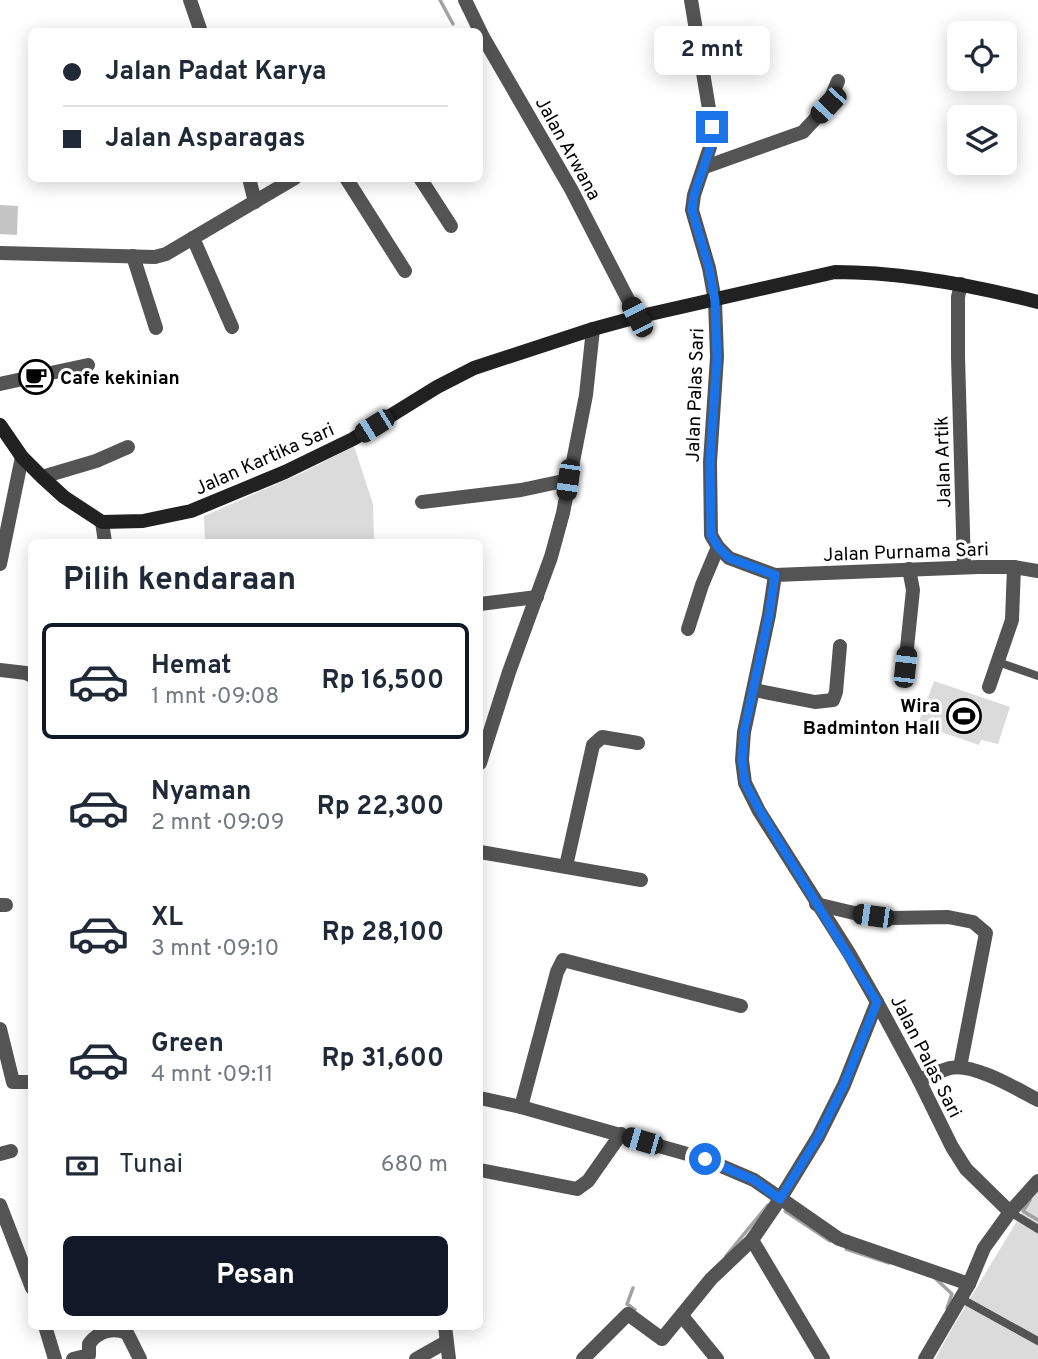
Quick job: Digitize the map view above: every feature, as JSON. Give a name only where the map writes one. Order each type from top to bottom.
[{"type":"main road","name":"Jalan Kartika Sari","points":[[102,522],[143,522],[191,511],[285,472],[353,439],[437,387],[474,368],[637,317],[835,272],[861,272],[961,284],[1038,302]]},
{"type":"main road","points":[[0,425],[22,457],[42,477],[102,522]]},
{"type":"street","points":[[190,0],[200,28]]},
{"type":"street","name":"Jalan Arwana","points":[[465,0],[479,28]]},
{"type":"street","name":"Jalan Palas Sari","points":[[691,0],[712,127],[710,148],[694,195],[692,210],[709,268],[715,301],[717,357],[710,462],[711,535],[718,547]]},
{"type":"street","name":"Jalan Arwana","points":[[483,37],[571,189],[637,317]]},
{"type":"street","points":[[705,167],[803,132],[828,105],[838,80]]},
{"type":"street","points":[[250,182],[255,202]]},
{"type":"street","points":[[0,253],[155,257],[166,254],[288,182]]},
{"type":"street","points":[[349,182],[405,271]]},
{"type":"street","points":[[424,182],[451,226]]},
{"type":"street","points":[[193,238],[232,327]]},
{"type":"street","points":[[133,256],[156,328]]},
{"type":"street","name":"Jalan Artik","points":[[961,284],[958,297],[958,356],[964,567]]},
{"type":"street","points":[[483,737],[537,597],[563,513],[586,395],[593,329]]},
{"type":"street","points":[[0,384],[88,365]]},
{"type":"street","points":[[42,477],[96,461],[128,447]]},
{"type":"street","points":[[0,564],[22,457]]},
{"type":"street","points":[[422,502],[522,490],[568,480]]},
{"type":"street","points":[[102,522],[105,539]]},
{"type":"street","points":[[688,629],[718,547],[729,558],[775,575]]},
{"type":"street","name":"Jalan Purnama Sari","points":[[775,575],[964,567],[1014,567],[1038,571]]},
{"type":"street","points":[[989,687],[1012,620],[1014,567]]},
{"type":"street","points":[[905,667],[913,590],[909,569]]},
{"type":"street","name":"Jalan Palas Sari","points":[[775,575],[744,732],[742,760],[745,783],[816,904],[849,953],[966,1169],[1010,1212]]},
{"type":"street","points":[[483,604],[537,597]]},
{"type":"street","points":[[754,690],[815,702],[833,700],[840,646]]},
{"type":"street","points":[[0,670],[28,674]]},
{"type":"street","points":[[566,866],[593,745],[602,737],[638,743]]},
{"type":"street","points":[[483,852],[641,880]]},
{"type":"street","points":[[816,904],[892,918],[948,917],[973,922],[986,933],[960,1067]]},
{"type":"street","points":[[521,1107],[557,972],[563,960],[741,1006]]},
{"type":"street","points":[[583,1359],[628,1314],[662,1339],[711,1279],[752,1240],[818,1137],[844,1085],[877,1002]]},
{"type":"street","points":[[0,1029],[13,1082],[28,1082]]},
{"type":"street","points":[[919,1080],[960,1067],[991,1077],[1038,1100]]},
{"type":"street","points":[[483,1099],[705,1159],[754,1180],[839,1240],[969,1284]]},
{"type":"street","points":[[483,1171],[577,1189],[588,1181],[621,1135]]},
{"type":"street","points":[[925,1359],[962,1299],[984,1248],[1010,1212],[1038,1181]]},
{"type":"street","points":[[0,1205],[28,1278]]},
{"type":"street","points":[[752,1240],[823,1359]]},
{"type":"street","points":[[682,1316],[717,1359]]},
{"type":"street","points":[[46,1330],[55,1359]]},
{"type":"street","points":[[74,1359],[89,1354],[89,1344],[97,1334],[117,1330],[128,1333],[140,1359]]},
{"type":"street","points":[[445,1330],[450,1359]]},
{"type":"street","points":[[416,1359],[446,1342]]},
{"type":"lane","points":[[998,662],[1038,676]]},
{"type":"lane","points":[[1010,1212],[1038,1229]]},
{"type":"lane","points":[[962,1299],[1038,1341]]},
{"type":"shaded area","points":[[354,446],[373,504],[374,539],[205,539],[204,516],[304,472]]},
{"type":"shaded area","name":"Wira Badminton Hall","points":[[934,681],[1010,707],[998,744],[981,740],[979,745],[918,724]]},
{"type":"shaded area","points":[[1038,1186],[1038,1359],[935,1359],[950,1332]]},
{"type":"building","points":[[0,205],[18,206],[17,235],[0,234]]},
{"type":"waterway","points":[[440,0],[453,24]]},
{"type":"waterway","points":[[1030,1200],[1023,1211],[1038,1220]]},
{"type":"waterway","points":[[726,1256],[768,1205]]},
{"type":"waterway","points":[[785,1211],[830,1241]]},
{"type":"waterway","points":[[846,1249],[889,1263]]},
{"type":"waterway","points":[[935,1278],[952,1294],[947,1308]]},
{"type":"waterway","points":[[633,1288],[627,1304],[635,1310]]},
{"type":"place","name":"Cafe kekinian","points":[[36,377]]},
{"type":"place","name":"Wira Badminton Hall","points":[[964,716]]},
{"type":"route","points":[[705,1159],[754,1180],[780,1199],[818,1137],[844,1085],[877,1002],[745,783],[742,760],[744,732],[775,575],[729,558],[711,535],[710,462],[717,357],[715,301],[709,268],[692,210],[694,195],[710,148],[712,127]]}]
